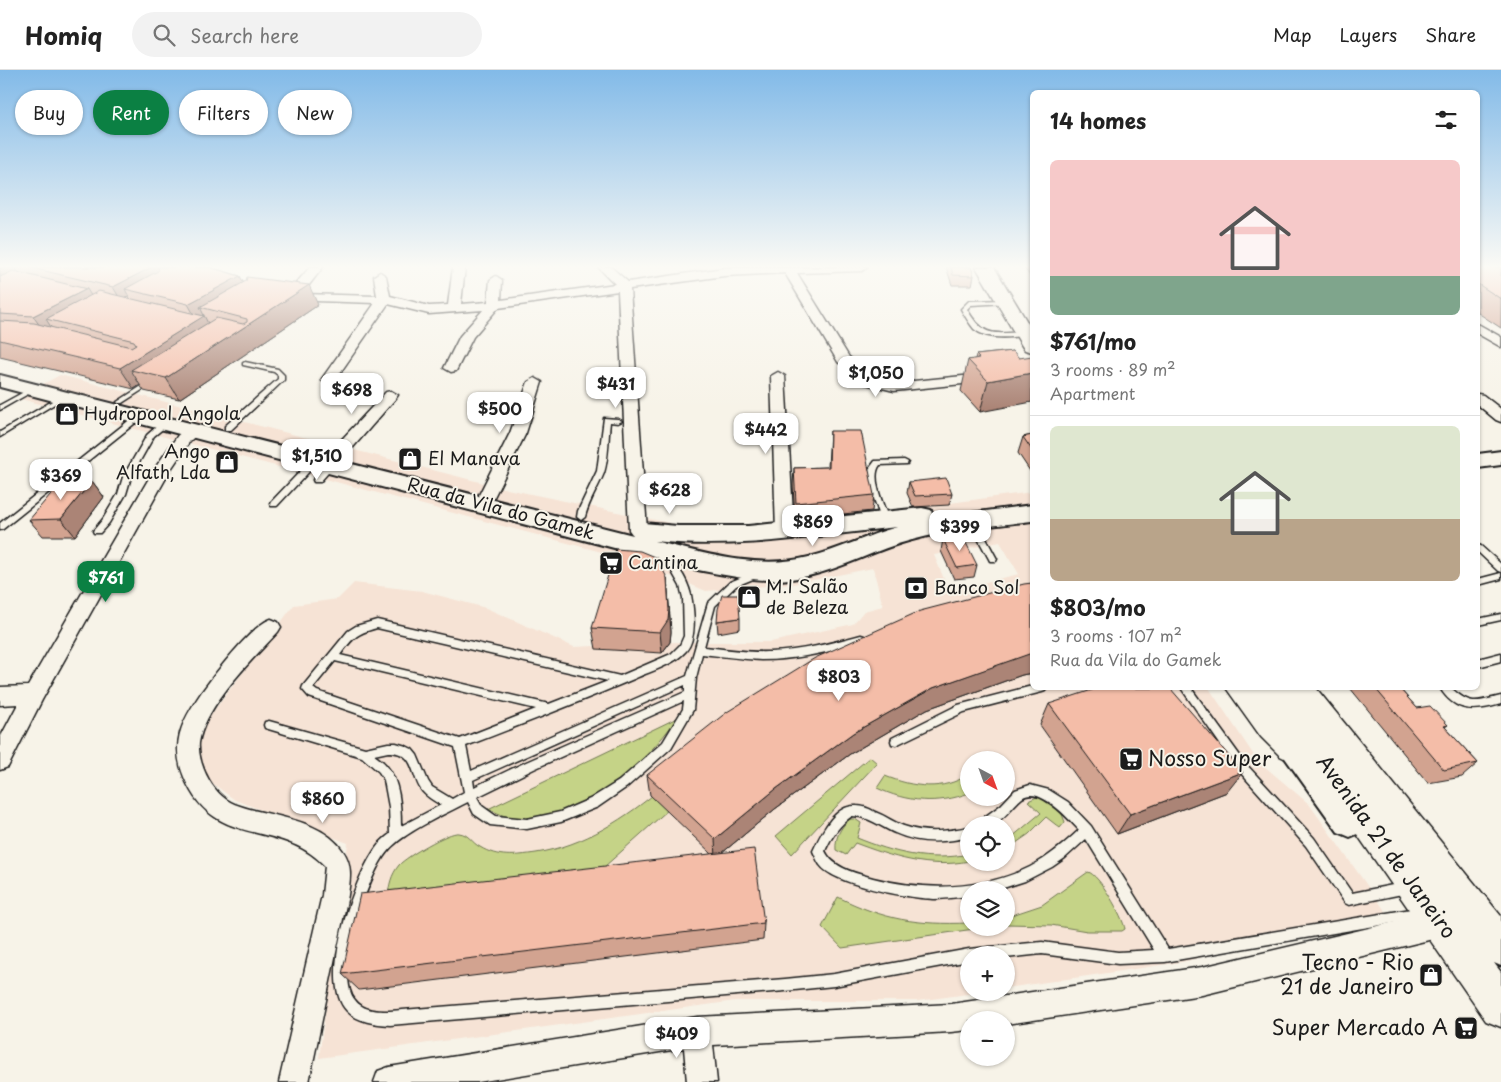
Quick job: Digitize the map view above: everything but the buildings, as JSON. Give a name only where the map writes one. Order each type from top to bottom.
[{"type":"main road","points":[[1014,314],[1030,334]]},
{"type":"main road","points":[[1020,314],[1030,334]]},
{"type":"main road","name":"Rua da Vila do Gamek","points":[[0,372],[228,428],[325,466],[487,495],[580,517],[631,542],[775,534],[884,520],[1027,508]]},
{"type":"main road","name":"Rua da Vila do Gamek","points":[[0,381],[64,396],[325,466],[733,568],[773,571],[808,566],[898,535],[1027,508]]},
{"type":"main road","points":[[1480,461],[1501,458]]},
{"type":"main road","points":[[773,571],[788,565],[793,556],[793,550],[785,540],[775,534]]},
{"type":"main road","points":[[1251,690],[1419,909],[1501,1008]]},
{"type":"main road","name":"Avenida 21 de Janeiro","points":[[1273,690],[1501,1008]]},
{"type":"main road","name":"Avenida 21 de Janeiro","points":[[1300,690],[1457,894],[1501,946]]},
{"type":"street","points":[[328,380],[374,314]]},
{"type":"street","points":[[452,368],[467,336],[486,314]]},
{"type":"street","points":[[625,314],[631,542]]},
{"type":"street","points":[[817,314],[843,359],[867,380],[894,387],[1030,373]]},
{"type":"street","points":[[1480,329],[1501,343]]},
{"type":"street","points":[[775,534],[778,376]]},
{"type":"street","points":[[487,495],[518,433],[535,382]]},
{"type":"street","points":[[325,466],[391,395]]},
{"type":"street","points":[[1480,400],[1501,417]]},
{"type":"street","points":[[0,760],[34,694],[163,468],[184,438],[194,430]]},
{"type":"street","points":[[271,627],[237,661],[194,724],[188,743],[188,760],[200,787],[222,811],[288,831],[321,845],[336,860],[338,872],[335,896],[294,1082]]},
{"type":"street","points":[[0,696],[34,694]]},
{"type":"street","points":[[389,1082],[697,1031],[950,1018],[1202,981],[1419,909]]},
{"type":"street","points":[[697,1031],[702,1082]]},
{"type":"lane","points":[[967,314],[975,328],[982,333],[1030,334]]},
{"type":"lane","points":[[228,428],[281,380],[281,375],[276,370],[245,364]]},
{"type":"lane","points":[[120,402],[156,379]]},
{"type":"lane","points":[[0,408],[33,389]]},
{"type":"lane","points":[[0,435],[64,396]]},
{"type":"lane","points":[[0,527],[140,416]]},
{"type":"lane","points":[[580,517],[584,503],[598,479],[602,466],[607,420],[618,421]]},
{"type":"lane","points":[[97,531],[106,521],[122,494],[126,477],[152,435],[166,423]]},
{"type":"lane","points":[[884,520],[874,484],[873,469],[878,463],[904,462]]},
{"type":"lane","points":[[274,504],[325,466]]},
{"type":"lane","points":[[972,520],[993,558]]},
{"type":"lane","points":[[621,680],[377,624],[359,629],[351,634],[308,685],[309,692],[460,744],[621,680],[674,657],[684,647],[689,636],[687,598],[680,577],[674,568],[631,542]]},
{"type":"lane","points":[[1480,551],[1501,569]]},
{"type":"lane","points":[[460,744],[470,795],[478,810],[494,821],[527,824],[561,817],[594,803],[623,784],[667,745],[688,710],[690,678],[711,605],[723,592],[744,578],[773,571]]},
{"type":"lane","points":[[1480,581],[1501,576]]},
{"type":"lane","points":[[1480,622],[1501,617]]},
{"type":"lane","points":[[699,650],[749,655],[779,655],[812,651],[869,638]]},
{"type":"lane","points":[[1480,663],[1501,657]]},
{"type":"lane","points":[[332,658],[549,708]]},
{"type":"lane","points":[[466,778],[690,678]]},
{"type":"lane","points":[[896,741],[962,708],[1034,690]]},
{"type":"lane","points":[[1187,690],[1242,767],[1310,842],[1349,899],[1419,909]]},
{"type":"lane","points":[[1232,690],[1265,734],[1282,752],[1327,791]]},
{"type":"lane","points":[[1447,690],[1460,703],[1473,708],[1501,700]]},
{"type":"lane","points":[[690,694],[470,795],[396,836],[370,867],[360,890],[341,968],[342,992],[352,1009],[369,1017],[390,1018],[834,980],[960,957]]},
{"type":"lane","points":[[269,724],[365,753],[383,769],[389,780],[395,807],[396,836]]},
{"type":"lane","points":[[365,753],[386,746],[398,747],[409,752],[417,764],[427,790],[452,804]]},
{"type":"lane","points":[[996,816],[1019,794],[1030,790],[1045,794],[1064,806],[1087,830],[1165,956]]},
{"type":"lane","points":[[960,834],[929,836],[906,832],[867,812],[854,810],[843,815],[821,842],[819,850],[820,858],[826,865],[857,880],[893,889],[933,893],[960,891]]},
{"type":"lane","points":[[1011,881],[1037,870],[1064,853],[1087,830]]},
{"type":"lane","points":[[1015,951],[1042,948],[1118,958],[1165,956],[1419,909]]},
{"type":"shaded area","points":[[60,375],[507,489],[684,526],[796,524],[1030,492],[1030,690],[1210,690],[1257,760],[1309,804],[1386,912],[1182,962],[1015,987],[1015,946],[960,946],[960,995],[917,1001],[735,1001],[319,1058],[348,843],[235,800],[201,775],[193,738],[294,605],[338,599],[354,583],[422,591],[486,608],[574,647],[676,642],[771,642],[853,624],[864,611],[883,606],[873,568],[793,584],[706,591],[632,560],[17,398]],"holes":[[[1000,542],[1019,574],[949,591],[934,555]]]},
{"type":"green space","points":[[677,718],[663,737],[627,773],[606,789],[584,802],[561,812],[537,817],[513,818],[488,809]]},
{"type":"green space","points":[[870,757],[877,763],[792,854],[776,836]]},
{"type":"green space","points":[[885,776],[906,783],[928,786],[959,780],[960,796],[946,799],[911,799],[877,788]]},
{"type":"green space","points":[[663,787],[678,801],[595,875],[388,897],[391,880],[399,865],[418,851],[446,836],[454,833],[462,834],[487,851],[500,855],[521,855],[554,849],[571,844],[604,829],[635,809]]},
{"type":"green space","points":[[1039,796],[1060,809],[1065,822],[1060,828],[1046,817],[1029,834],[1015,844],[1015,835],[1041,813],[1028,801]]},
{"type":"green space","points":[[849,819],[855,819],[861,823],[857,838],[884,848],[912,855],[940,857],[960,855],[960,862],[925,863],[883,853],[855,843],[846,855],[836,850],[836,841],[843,826]]},
{"type":"green space","points":[[1088,872],[1098,880],[1110,897],[1125,929],[1122,931],[1087,931],[1051,925],[1015,924],[1015,914],[1042,905]]},
{"type":"green space","points":[[838,897],[886,916],[917,922],[960,923],[960,931],[842,948],[822,927]]},
{"type":"place","name":"Hydropool Angola","points":[[67,414]]},
{"type":"place","name":"El Manava","points":[[410,459]]},
{"type":"place","name":"Ango Alfath, Lda","points":[[227,462]]},
{"type":"place","name":"Cantina","points":[[611,563]]},
{"type":"place","name":"Banco Sol","points":[[916,588]]},
{"type":"place","name":"M.I Salão de Beleza","points":[[749,597]]},
{"type":"place","name":"Nosso Super","points":[[1131,759]]},
{"type":"place","name":"Tecno - Rio 21 de Janeiro","points":[[1431,975]]},
{"type":"place","name":"Super Mercado A","points":[[1466,1028]]}]
